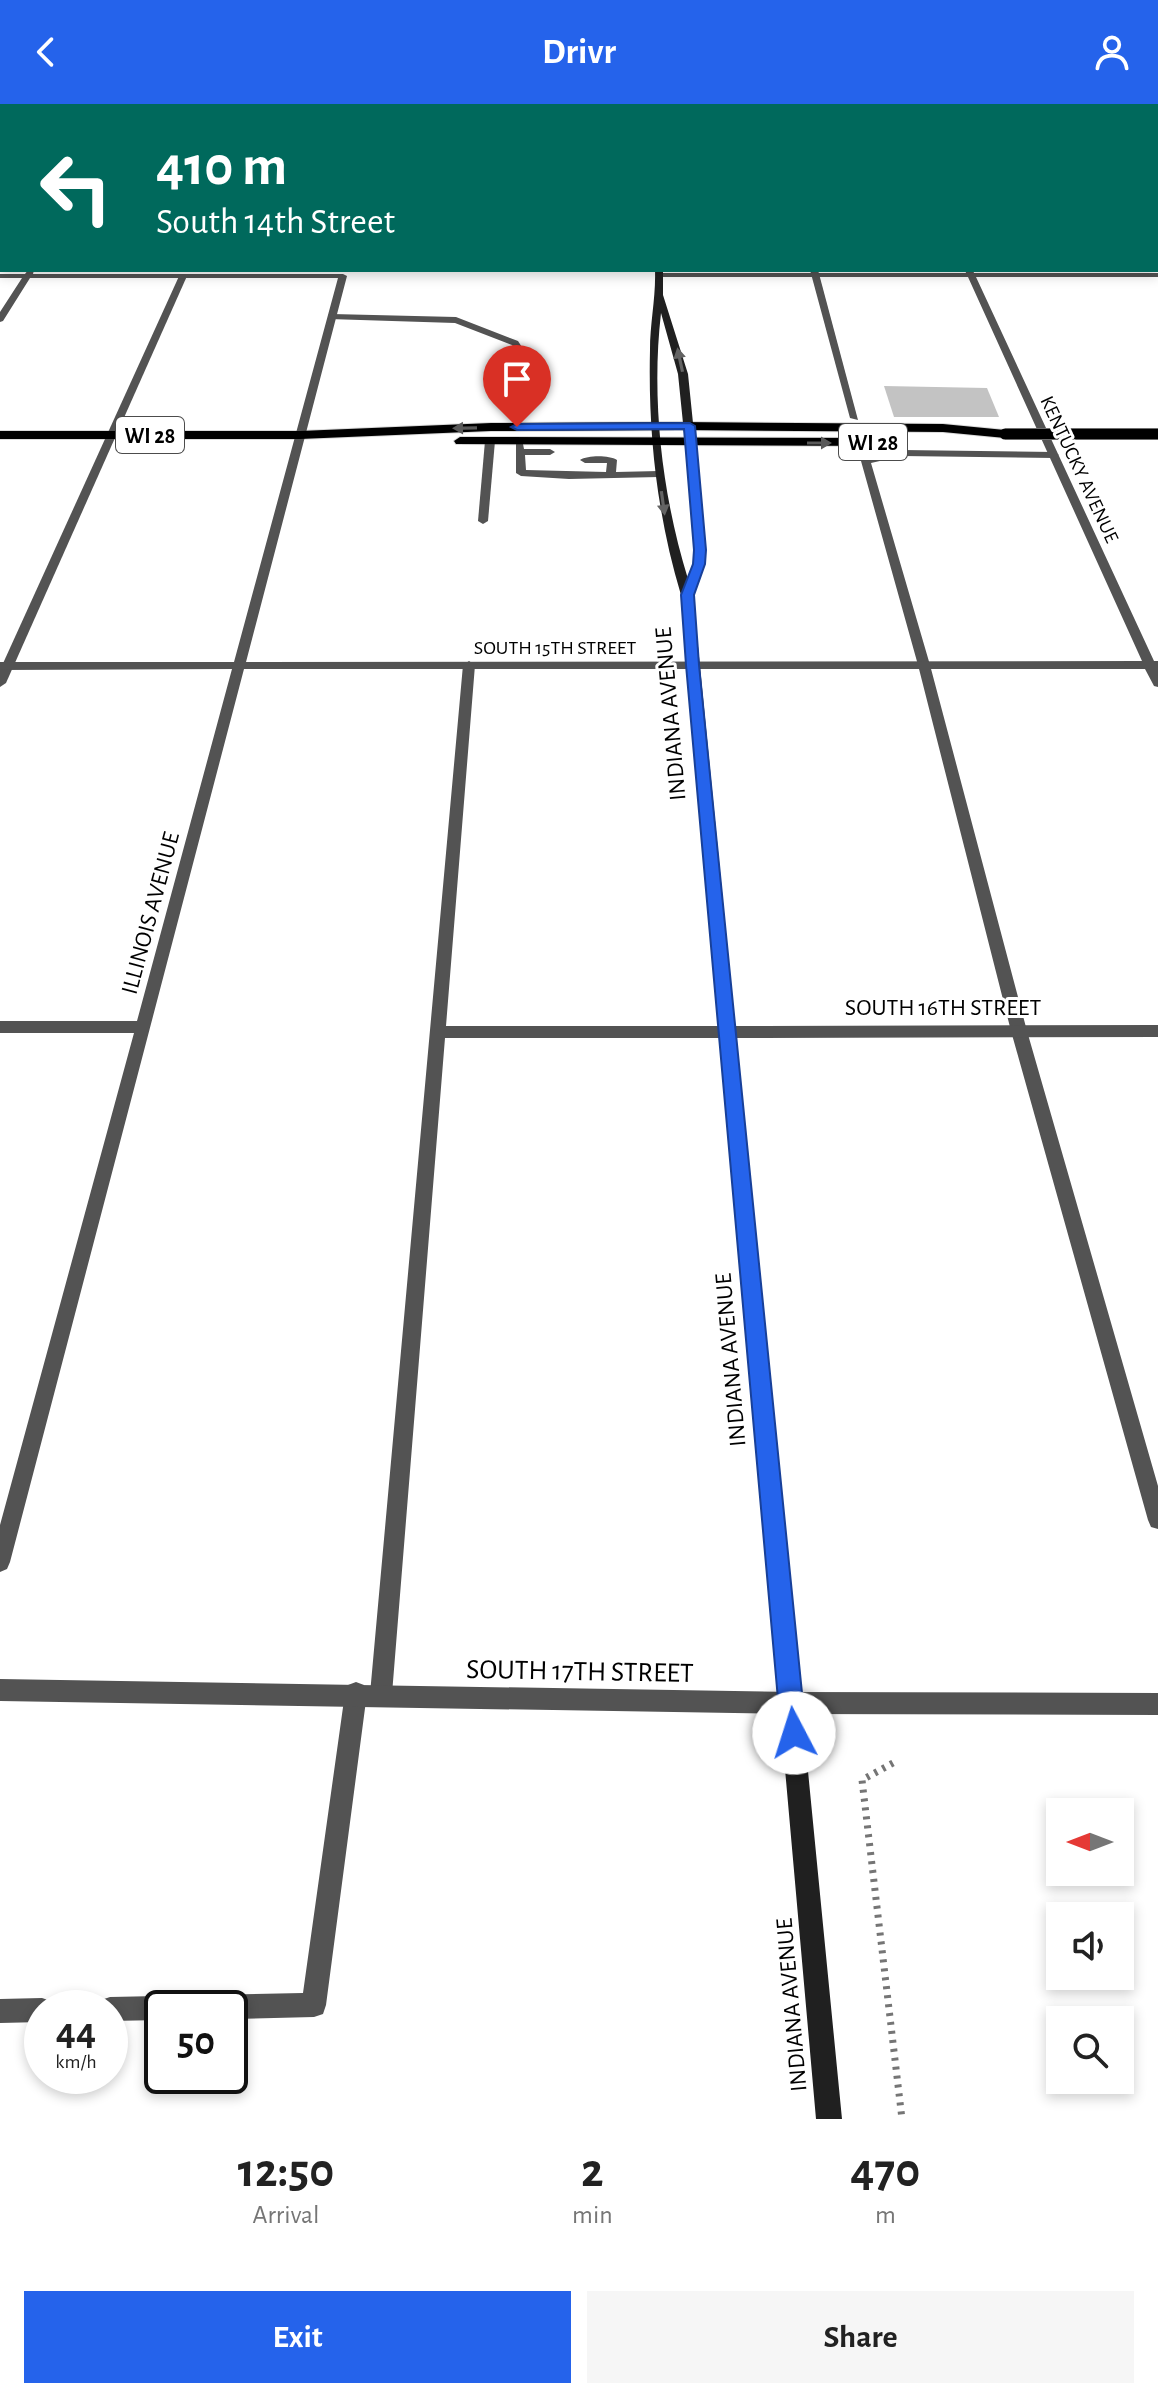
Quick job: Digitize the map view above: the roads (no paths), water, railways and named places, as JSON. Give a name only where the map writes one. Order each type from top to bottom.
[{"type":"main road","name":"INDIANA AVENUE","points":[[659,272],[661,296],[677,347],[690,426],[700,550],[699,564],[687,595]]},
{"type":"main road","name":"INDIANA AVENUE","points":[[661,296],[654,345],[655,442],[672,549],[687,595],[829,2119]]},
{"type":"main road","name":"WI 28","points":[[0,435],[300,435],[411,429],[654,426],[943,428],[1005,434]]},
{"type":"main road","name":"WI 28","points":[[300,435],[490,441],[520,451],[655,442],[930,441],[1005,434],[1158,434]]},
{"type":"street","points":[[659,272],[1158,275]]},
{"type":"street","points":[[814,272],[855,418]]},
{"type":"street","points":[[0,319],[29,273]]},
{"type":"street","points":[[0,276],[29,273],[183,276],[113,435],[4,666],[0,683]]},
{"type":"street","name":"KENTUCKY AVENUE","points":[[970,273],[1154,665],[1158,683]]},
{"type":"street","name":"ILLINOIS AVENUE","points":[[0,1562],[343,276],[183,276]]},
{"type":"street","points":[[332,317],[456,320],[515,343],[523,355],[521,410]]},
{"type":"street","points":[[483,521],[490,441]]},
{"type":"street","points":[[550,456],[520,451],[521,473],[659,474]]},
{"type":"street","points":[[1054,455],[902,453],[866,461],[924,665],[1019,1031],[1158,1520]]},
{"type":"street","points":[[585,456],[612,460],[611,475]]},
{"type":"street","points":[[381,1694],[469,665]]},
{"type":"street","name":"SOUTH 15TH STREET","points":[[4,666],[1154,665]]},
{"type":"street","points":[[0,1027],[142,1027]]},
{"type":"street","name":"SOUTH 16TH STREET","points":[[437,1032],[1158,1031]]},
{"type":"street","name":"SOUTH 17TH STREET","points":[[0,1690],[356,1693],[791,1703],[1158,1704]]},
{"type":"street","points":[[128,2009],[314,2005],[356,1693]]},
{"type":"street","points":[[0,2011],[24,2010]]}]
